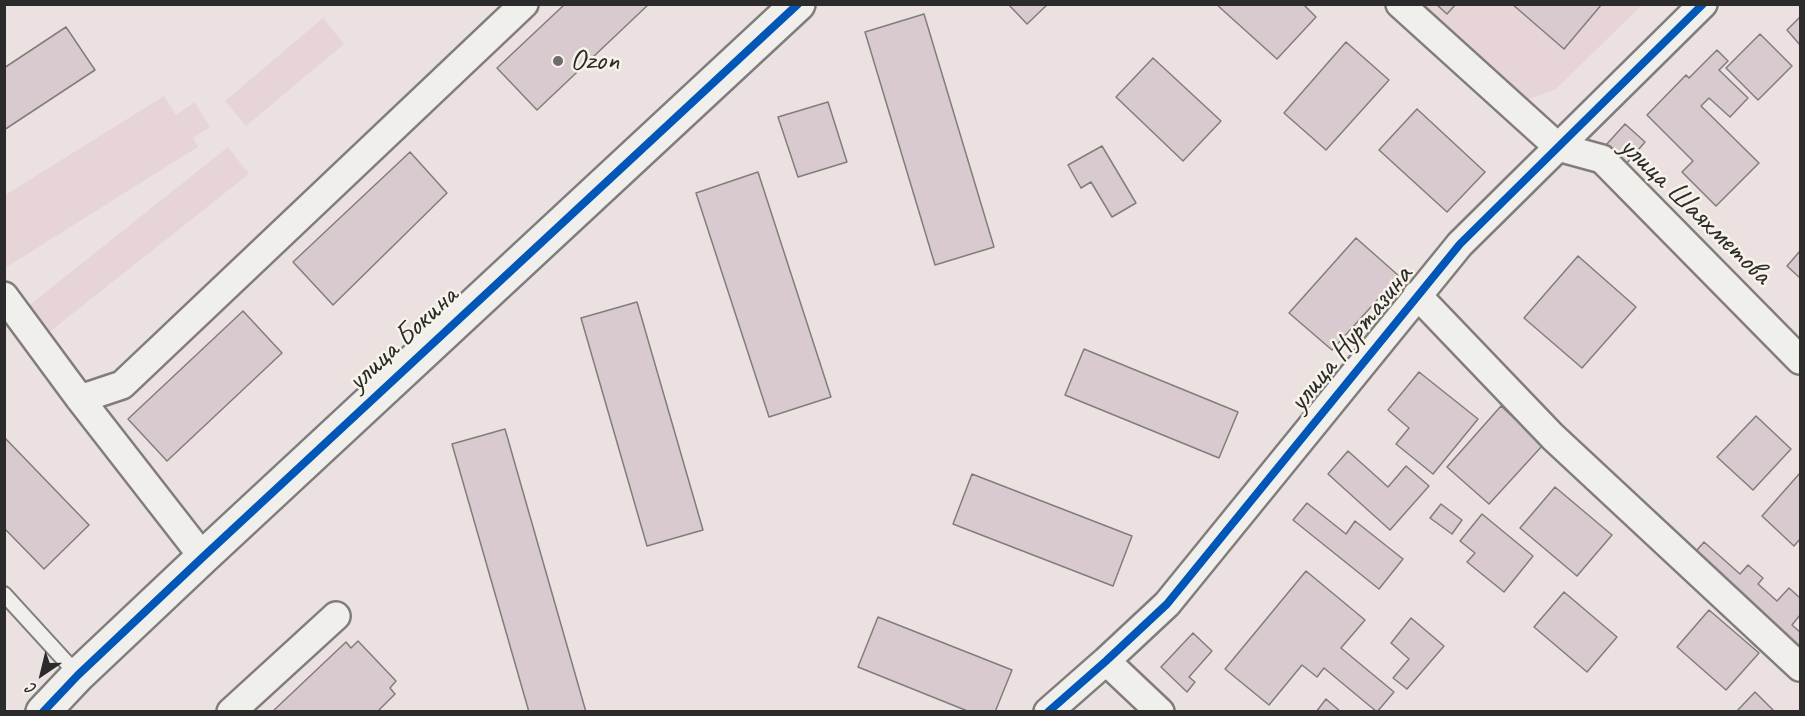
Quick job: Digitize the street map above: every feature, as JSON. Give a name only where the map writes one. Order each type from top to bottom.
[{"type":"street","points":[[80,399],[122,385],[524,4]]},
{"type":"street","name":"улица Бокина","points":[[43,711],[203,557],[798,4]]},
{"type":"street","name":"улица Нуртазина","points":[[1048,711],[1106,662],[1167,604],[1460,244],[1702,4]]},
{"type":"street","name":"улица Шаяхметова","points":[[1405,6],[1558,147],[1602,159],[1800,360]]},
{"type":"street","points":[[1417,295],[1553,437],[1800,668]]},
{"type":"street","points":[[4,296],[80,399],[203,557]]},
{"type":"street","points":[[231,711],[336,616]]},
{"type":"street","points":[[1106,662],[1160,711]]},
{"type":"lane","points":[[4,594],[78,675]]},
{"type":"shaded area","points":[[1420,5],[1642,5],[1556,89],[1526,100]]},
{"type":"shaded area","points":[[323,18],[344,44],[246,126],[225,101]]},
{"type":"shaded area","points":[[164,96],[176,115],[195,102],[210,127],[193,138],[198,147],[5,268],[5,195]]},
{"type":"shaded area","points":[[228,147],[249,174],[48,333],[27,307]]},
{"type":"building","points":[[565,4],[649,4],[537,110],[497,68]]},
{"type":"building","points":[[1008,4],[1048,4],[1027,24]]},
{"type":"building","points":[[1216,4],[1303,4],[1316,17],[1277,59]]},
{"type":"building","points":[[1436,4],[1456,4],[1447,14]]},
{"type":"building","points":[[1512,4],[1602,4],[1564,49]]},
{"type":"building","points":[[924,14],[994,247],[935,265],[865,32]]},
{"type":"building","points":[[1800,17],[1800,45],[1787,30]]},
{"type":"building","points":[[66,27],[95,70],[4,130],[4,68]]},
{"type":"building","points":[[1760,34],[1792,66],[1758,100],[1726,68]]},
{"type":"building","points":[[1346,42],[1389,80],[1326,150],[1284,113]]},
{"type":"building","points":[[1717,50],[1728,61],[1719,70],[1748,98],[1730,117],[1709,98],[1701,106],[1759,163],[1716,206],[1682,172],[1693,161],[1647,115],[1686,75],[1689,78]]},
{"type":"building","points":[[1153,58],[1221,121],[1183,161],[1116,97]]},
{"type":"building","points":[[828,102],[847,162],[798,177],[778,117]]},
{"type":"building","points":[[1417,109],[1485,172],[1447,212],[1379,150]]},
{"type":"building","points":[[1625,124],[1645,142],[1627,163],[1606,145]]},
{"type":"building","points":[[1102,146],[1136,203],[1112,217],[1091,182],[1081,188],[1068,165]]},
{"type":"building","points":[[410,152],[447,193],[333,305],[293,262]]},
{"type":"building","points":[[758,172],[831,397],[769,417],[696,193]]},
{"type":"building","points":[[1356,238],[1399,276],[1332,350],[1289,313]]},
{"type":"building","points":[[1800,251],[1800,278],[1787,266]]},
{"type":"building","points":[[1578,256],[1636,307],[1582,368],[1524,318]]},
{"type":"building","points":[[637,302],[703,530],[647,546],[581,318]]},
{"type":"building","points":[[243,311],[282,353],[167,461],[128,419]]},
{"type":"building","points":[[1084,349],[1238,412],[1219,458],[1065,395]]},
{"type":"building","points":[[1419,372],[1478,419],[1433,474],[1396,444],[1409,428],[1388,410]]},
{"type":"building","points":[[1501,406],[1543,445],[1489,504],[1447,467]]},
{"type":"building","points":[[1756,416],[1791,449],[1753,490],[1717,457]]},
{"type":"building","points":[[505,429],[586,712],[529,712],[452,444]]},
{"type":"building","points":[[4,437],[89,525],[44,569],[4,528]]},
{"type":"building","points":[[1348,451],[1388,487],[1406,466],[1429,486],[1390,530],[1328,474]]},
{"type":"building","points":[[1800,473],[1800,539],[1794,546],[1762,516]]},
{"type":"building","points":[[972,474],[1132,536],[1113,586],[953,524]]},
{"type":"building","points":[[1555,487],[1612,535],[1577,576],[1520,528]]},
{"type":"building","points":[[1307,503],[1346,534],[1355,521],[1403,559],[1379,589],[1293,520]]},
{"type":"building","points":[[1441,504],[1462,520],[1452,534],[1430,518]]},
{"type":"building","points":[[1482,514],[1533,556],[1504,592],[1467,562],[1475,553],[1460,541]]},
{"type":"building","points":[[1704,542],[1740,574],[1748,565],[1763,578],[1758,584],[1777,601],[1789,588],[1800,598],[1800,615],[1792,625],[1800,632],[1800,651],[1691,557]]},
{"type":"building","points":[[1306,571],[1365,620],[1341,648],[1394,692],[1377,712],[1324,668],[1317,677],[1302,665],[1269,705],[1225,669]]},
{"type":"building","points":[[1564,592],[1617,637],[1587,672],[1534,627]]},
{"type":"building","points":[[1709,610],[1759,653],[1726,690],[1677,647]]},
{"type":"building","points":[[878,617],[1012,670],[995,712],[970,712],[858,667]]},
{"type":"building","points":[[1411,618],[1444,646],[1407,689],[1393,678],[1409,659],[1391,643]]},
{"type":"building","points":[[1193,633],[1212,651],[1189,677],[1195,682],[1187,692],[1161,667]]},
{"type":"building","points":[[358,641],[396,681],[390,688],[395,694],[377,712],[272,712],[346,642],[351,648]]},
{"type":"building","points":[[1755,692],[1774,712],[1736,712]]},
{"type":"building","points":[[1326,699],[1341,712],[1316,712]]},
{"type":"cycle path","points":[[43,712],[78,675],[203,557],[798,4]]},
{"type":"cycle path","points":[[1048,712],[1167,604],[1460,244],[1703,4]]},
{"type":"place","name":"Ozon","points":[[558,61]]}]
